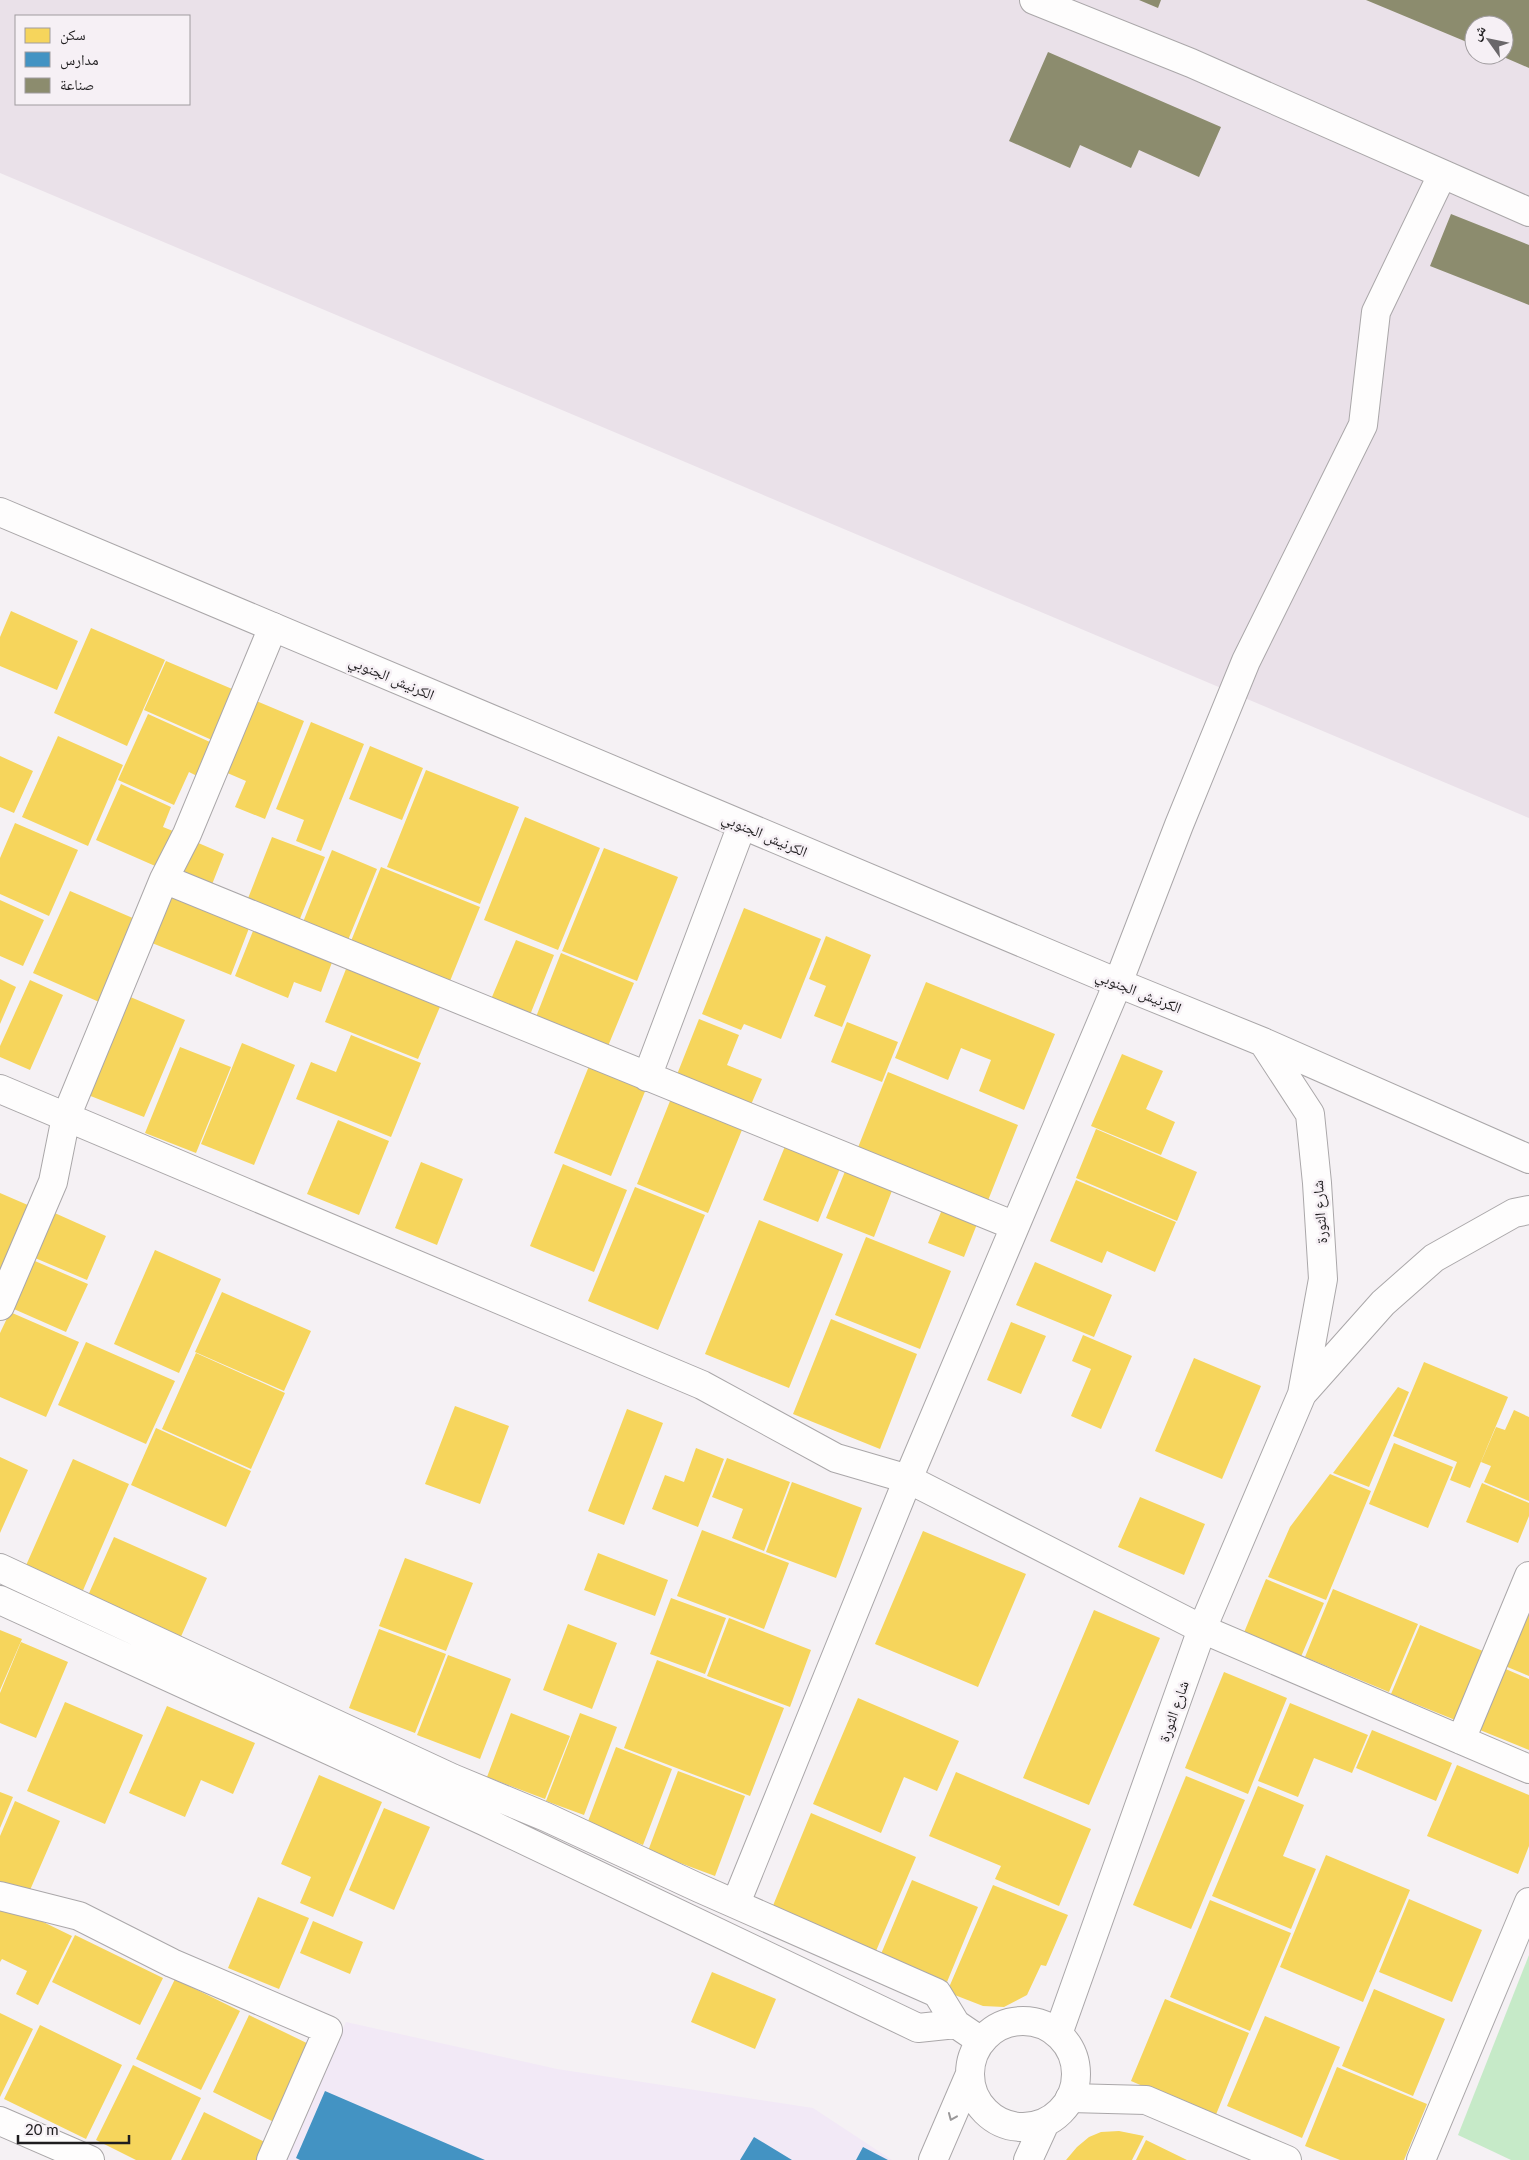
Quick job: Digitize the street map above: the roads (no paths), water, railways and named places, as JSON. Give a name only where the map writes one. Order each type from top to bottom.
[{"type":"street","points":[[1034,0],[1191,63],[1529,212]]},
{"type":"street","points":[[736,1903],[908,1479],[1118,983],[1178,825],[1246,661],[1363,425],[1376,312],[1442,175]]},
{"type":"street","name":"الكرنيش الجنوبي","points":[[0,512],[1118,983],[1263,1042],[1529,1159]]},
{"type":"street","points":[[0,1306],[53,1182],[66,1117],[164,879],[188,834],[274,627]]},
{"type":"street","points":[[646,1076],[742,825]]},
{"type":"street","points":[[164,879],[1015,1226]]},
{"type":"street","name":"شارع الثورة","points":[[1058,2034],[1202,1629],[1302,1394],[1323,1279],[1318,1183],[1310,1114],[1263,1042]]},
{"type":"street","points":[[0,1089],[702,1385],[836,1458],[908,1479],[1202,1629],[1529,1769]]},
{"type":"street","name":"شارع الثورة","points":[[1302,1394],[1383,1303],[1434,1258],[1514,1213],[1529,1210]]},
{"type":"street","points":[[0,1568],[443,1774],[546,1817],[699,1888],[937,1992],[956,2024],[981,2041]]},
{"type":"street","points":[[1461,1740],[1529,1576]]},
{"type":"street","points":[[0,1600],[484,1821],[918,2028],[956,2024]]},
{"type":"street","points":[[0,1896],[79,1916],[172,1963],[328,2030],[271,2160]]},
{"type":"street","points":[[1420,2160],[1529,1902]]},
{"type":"street","points":[[933,2160],[970,2074],[973,2056],[981,2041],[994,2030],[1010,2023],[1027,2021],[1044,2025],[1058,2034],[1069,2048],[1075,2064],[1076,2081],[1070,2098],[1060,2112],[1045,2123],[1028,2127],[1011,2126],[994,2119],[981,2107],[972,2091],[970,2074]]},
{"type":"street","points":[[1070,2098],[1146,2100],[1287,2160]]},
{"type":"street","points":[[0,2121],[90,2160]]},
{"type":"street","points":[[1028,2160],[1045,2123]]}]
